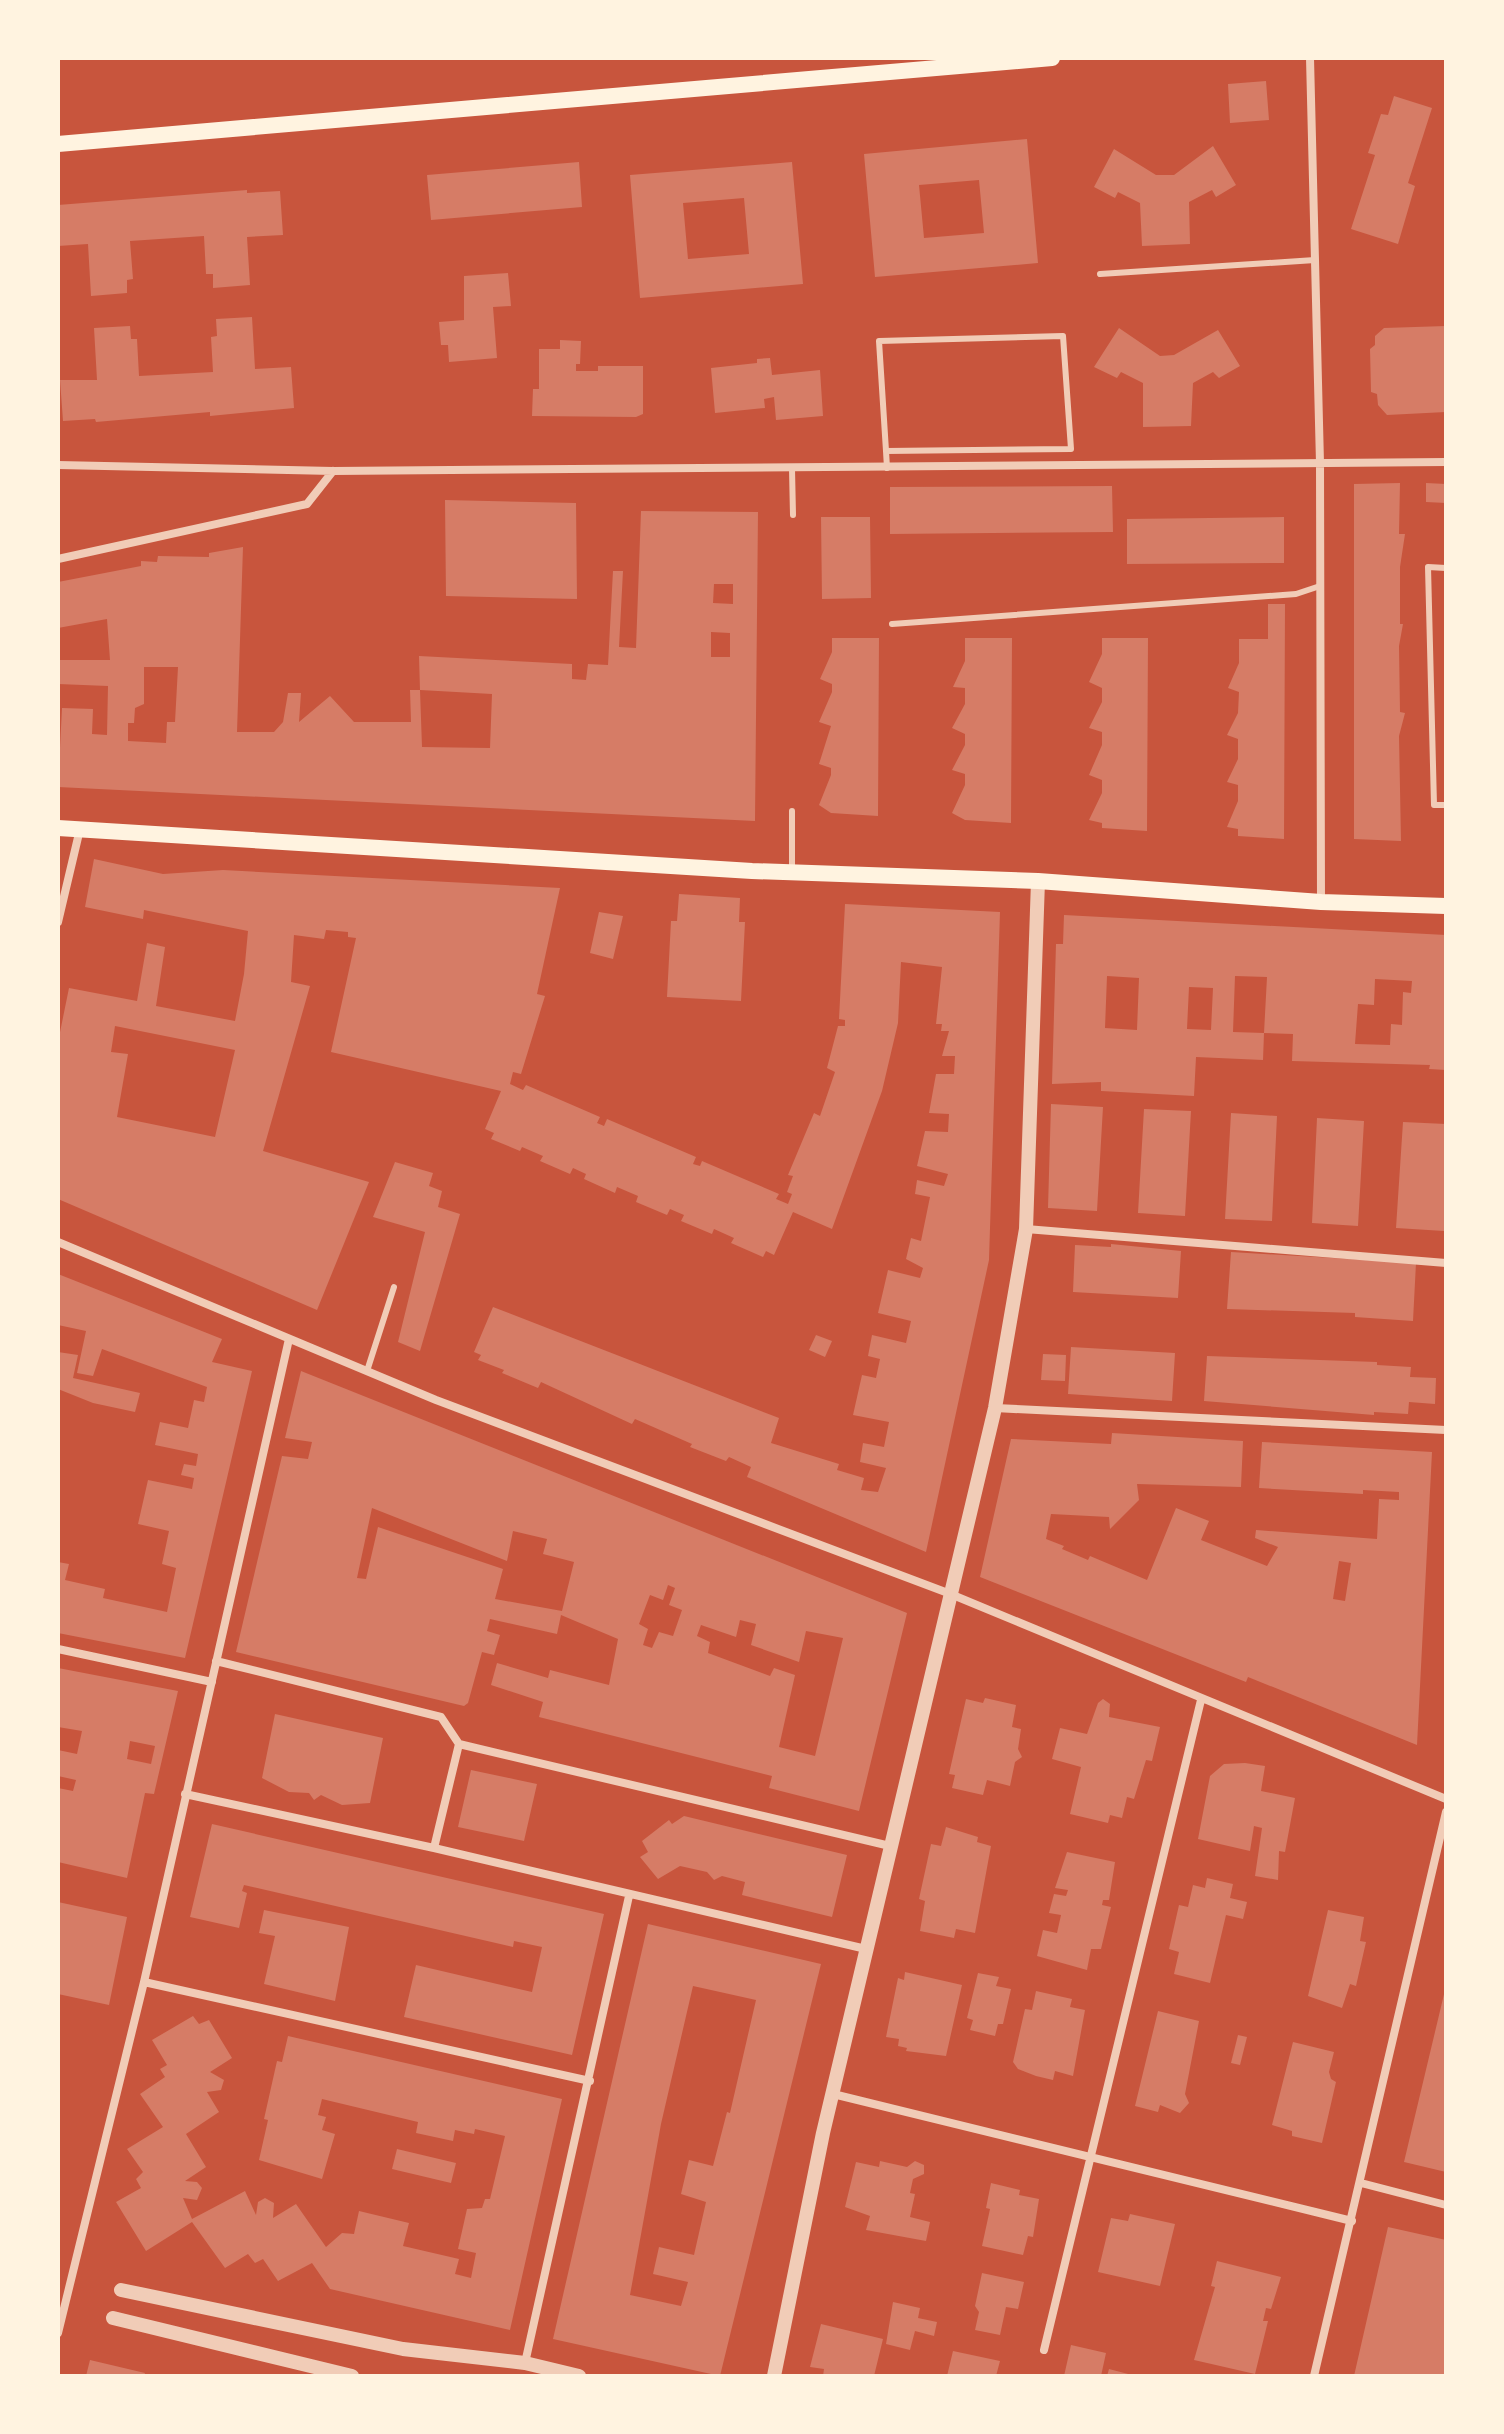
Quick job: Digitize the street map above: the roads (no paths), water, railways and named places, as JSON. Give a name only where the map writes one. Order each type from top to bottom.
[{"type":"main road","points":[[58,144],[1052,58]]},
{"type":"main road","points":[[58,828],[792,873],[1038,881],[1321,902],[1446,906]]},
{"type":"street","points":[[1310,58],[1320,463],[1321,902]]},
{"type":"street","points":[[58,465],[333,471],[1446,462]]},
{"type":"street","points":[[58,559],[307,504],[333,471]]},
{"type":"street","points":[[58,922],[80,829]]},
{"type":"street","points":[[774,2376],[866,1949],[948,1593],[995,1408],[1026,1229],[1038,881]]},
{"type":"street","points":[[1026,1229],[1446,1263]]},
{"type":"street","points":[[58,1242],[367,1371],[948,1593],[1446,1799]]},
{"type":"street","points":[[58,2333],[144,1982],[289,1339]]},
{"type":"street","points":[[995,1408],[1446,1430]]},
{"type":"street","points":[[58,1649],[212,1682]]},
{"type":"street","points":[[216,1661],[441,1717],[459,1744],[890,1846]]},
{"type":"street","points":[[1044,2350],[1201,1700]]},
{"type":"street","points":[[434,1848],[459,1744]]},
{"type":"street","points":[[185,1794],[434,1848],[866,1949]]},
{"type":"street","points":[[1314,2376],[1446,1812]]},
{"type":"street","points":[[525,2363],[629,1896]]},
{"type":"street","points":[[144,1982],[590,2081]]},
{"type":"street","points":[[833,2094],[1352,2221]]},
{"type":"street","points":[[1361,2183],[1446,2205]]},
{"type":"street","points":[[121,2290],[403,2349],[525,2363],[579,2376]]},
{"type":"street","points":[[113,2318],[352,2376]]},
{"type":"lane","points":[[1100,274],[1315,260]]},
{"type":"lane","points":[[886,451],[1071,449],[1063,336],[879,341],[887,468]]},
{"type":"lane","points":[[792,469],[793,515]]},
{"type":"lane","points":[[1446,568],[1428,567],[1434,805],[1446,805]]},
{"type":"lane","points":[[892,624],[1296,594],[1320,586]]},
{"type":"lane","points":[[792,811],[792,873]]},
{"type":"lane","points":[[367,1371],[394,1287]]}]
